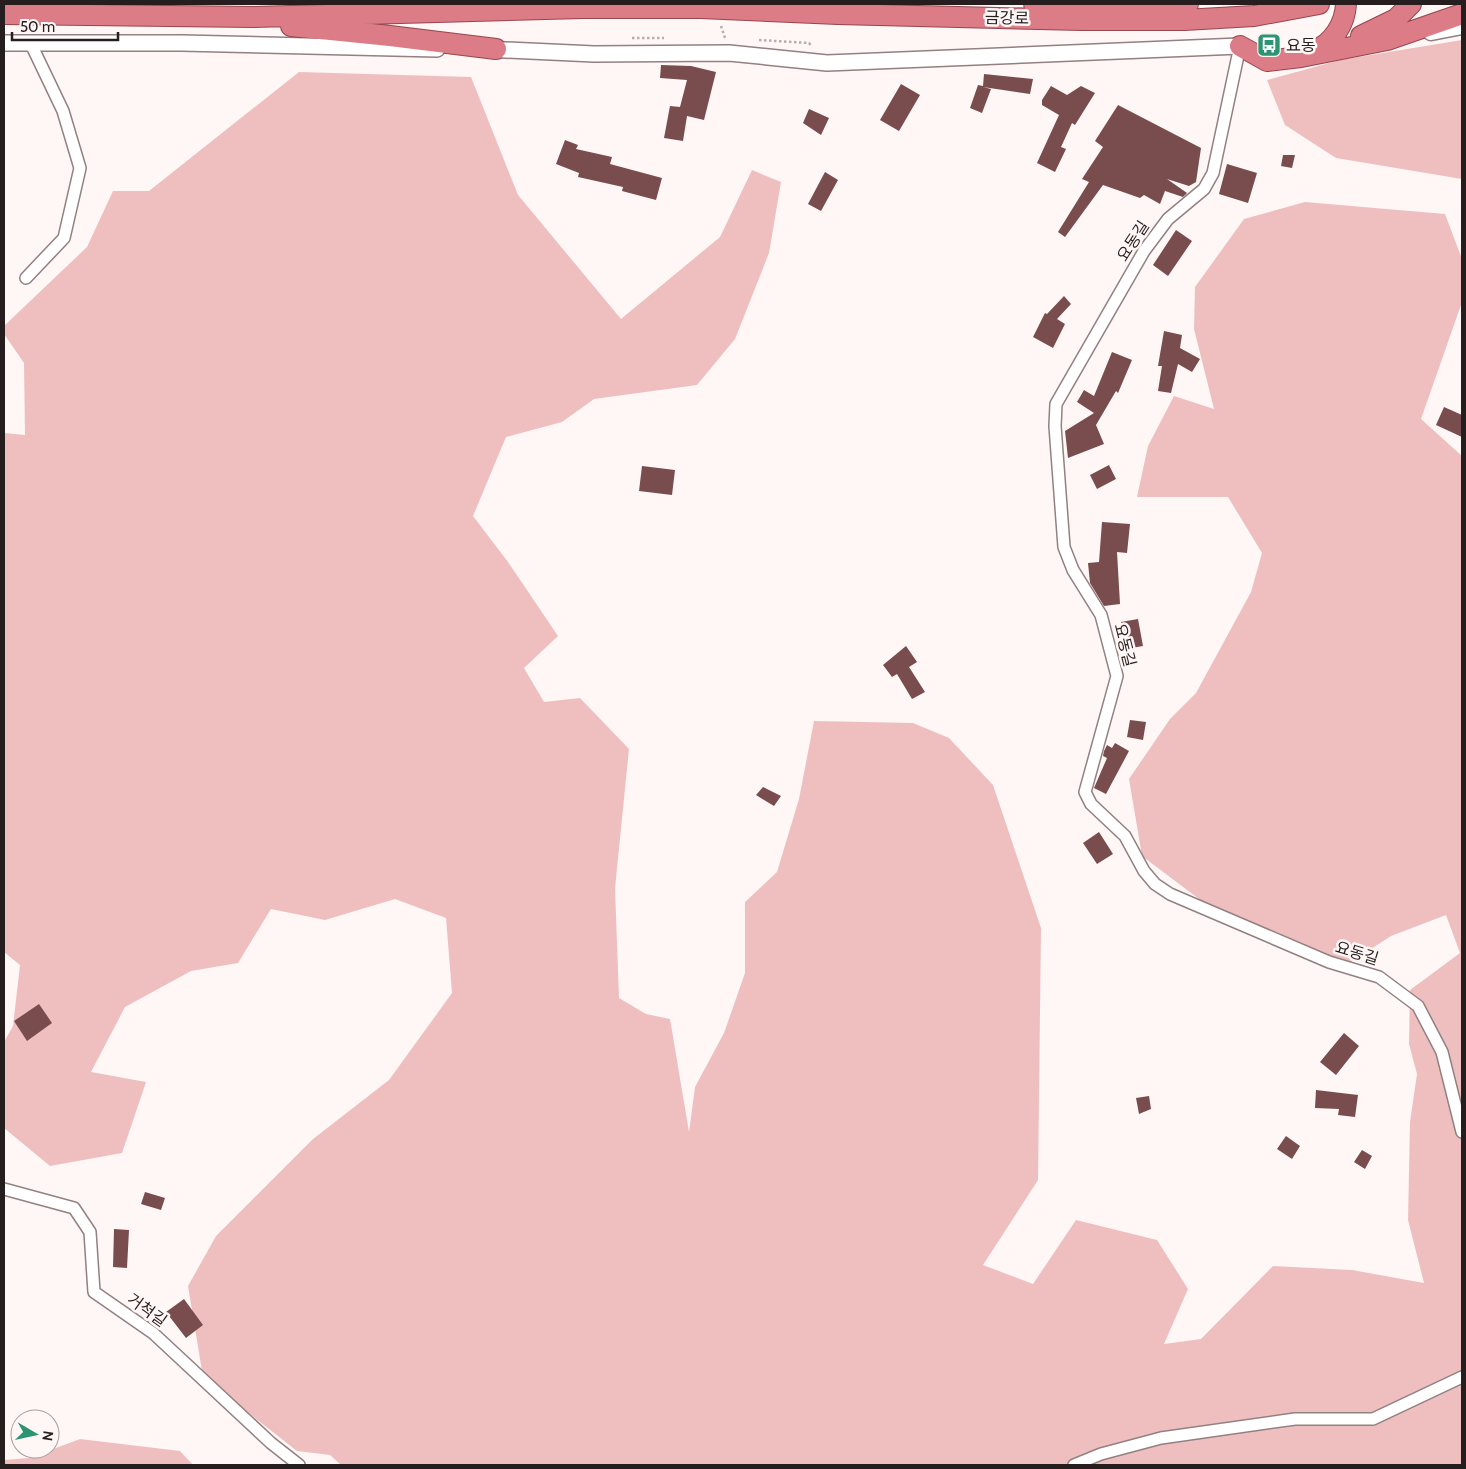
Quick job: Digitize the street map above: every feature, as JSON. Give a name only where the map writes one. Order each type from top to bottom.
[{"type":"highway","name":"금강로","points":[[1034,4],[1096,6],[1188,4]]},
{"type":"highway","points":[[1301,56],[1335,36],[1344,17],[1346,4]]},
{"type":"highway","points":[[1240,46],[1296,50],[1360,36],[1396,19],[1411,4]]},
{"type":"highway","name":"금강로","points":[[4,16],[253,16],[582,8],[691,8],[857,15],[1082,20],[1184,20],[1254,16],[1312,5]]},
{"type":"highway","points":[[4,16],[84,22],[287,26],[342,30],[496,49]]},
{"type":"highway","points":[[1240,46],[1267,61],[1387,40],[1462,17]]},
{"type":"street","points":[[4,42],[182,43],[370,49],[496,49],[594,54],[729,54],[827,63],[1240,46]]},
{"type":"street","points":[[26,278],[64,238],[80,168],[63,111],[30,42]]},
{"type":"street","name":"요동길","points":[[1240,46],[1213,173],[1204,189],[1168,219],[1144,251],[1056,404],[1055,426],[1064,547],[1073,570],[1101,615],[1117,676],[1085,792],[1091,804],[1125,836],[1144,871],[1155,884],[1170,894],[1329,962],[1379,977],[1418,1006],[1442,1052],[1462,1132]]},
{"type":"street","name":"거척길","points":[[4,1189],[74,1208],[90,1232],[94,1292],[153,1333],[271,1443],[299,1465]]},
{"type":"street","points":[[1074,1465],[1101,1454],[1161,1438],[1295,1419],[1373,1419],[1462,1377]]},
{"type":"path","points":[[721,26],[725,38]]},
{"type":"shaded area","points":[[1462,40],[1462,179],[1336,158],[1285,125],[1267,80],[1340,60]]},
{"type":"shaded area","points":[[299,72],[471,77],[518,195],[621,319],[720,237],[752,170],[781,182],[769,253],[735,339],[697,385],[594,399],[562,422],[506,437],[473,516],[508,562],[558,636],[524,668],[544,702],[580,698],[629,749],[615,888],[619,998],[646,1014],[670,1019],[689,1132],[695,1087],[724,1033],[745,973],[745,902],[777,872],[799,799],[814,721],[913,723],[949,738],[993,785],[1041,928],[1038,1180],[983,1265],[1033,1284],[1076,1220],[1157,1240],[1188,1289],[1164,1344],[1201,1339],[1273,1266],[1352,1270],[1424,1283],[1408,1220],[1410,1122],[1417,1074],[1409,1044],[1410,990],[1460,953],[1446,915],[1391,936],[1343,967],[1203,902],[1142,856],[1129,779],[1170,719],[1196,693],[1251,592],[1262,553],[1228,497],[1137,497],[1148,446],[1174,396],[1214,409],[1194,329],[1195,287],[1244,219],[1305,202],[1445,214],[1462,259],[1462,302],[1421,419],[1462,456],[1462,1465],[341,1465],[330,1455],[297,1451],[203,1377],[188,1286],[216,1236],[313,1139],[389,1080],[452,993],[446,918],[395,899],[325,920],[271,909],[238,963],[191,971],[125,1007],[91,1072],[146,1082],[122,1153],[50,1166],[4,1128],[4,1042],[13,1026],[20,965],[4,952],[4,433],[25,435],[24,363],[4,334],[4,326],[87,247],[113,191],[149,191]]},
{"type":"shaded area","points":[[80,1439],[180,1451],[193,1465],[4,1465],[4,1460],[60,1459],[60,1446]]},
{"type":"building","points":[[661,65],[691,66],[716,72],[704,120],[687,116],[683,141],[664,138],[670,106],[680,107],[687,80],[660,78]]},
{"type":"building","points":[[984,74],[1033,79],[1030,94],[983,87],[991,89],[982,113],[970,108],[978,85],[983,86]]},
{"type":"building","points":[[901,84],[920,95],[899,131],[880,120]]},
{"type":"building","points":[[1051,86],[1067,95],[1081,86],[1095,93],[1075,125],[1072,123],[1061,147],[1066,149],[1055,172],[1037,163],[1059,115],[1042,105],[1042,100]]},
{"type":"building","points":[[1118,105],[1201,148],[1196,182],[1189,186],[1167,179],[1187,193],[1183,197],[1165,191],[1160,204],[1144,195],[1140,198],[1103,185],[1065,237],[1058,232],[1089,182],[1082,179],[1103,147],[1095,141]]},
{"type":"building","points":[[809,109],[829,118],[821,135],[803,123]]},
{"type":"building","points":[[565,140],[578,145],[576,149],[612,157],[610,164],[662,178],[656,200],[622,191],[623,187],[578,177],[579,173],[556,164]]},
{"type":"building","points":[[1283,155],[1295,155],[1292,168],[1281,166]]},
{"type":"building","points":[[1227,164],[1257,173],[1248,203],[1219,194]]},
{"type":"building","points":[[825,172],[838,180],[821,211],[808,204]]},
{"type":"building","points":[[1176,230],[1192,241],[1168,276],[1153,265]]},
{"type":"building","points":[[1064,296],[1071,304],[1057,319],[1065,324],[1053,348],[1033,337],[1045,313],[1047,314]]},
{"type":"building","points":[[1164,331],[1182,335],[1180,348],[1200,359],[1192,372],[1178,364],[1171,393],[1158,391],[1162,366],[1158,366]]},
{"type":"building","points":[[1112,352],[1132,360],[1118,393],[1116,391],[1096,425],[1104,444],[1068,458],[1065,431],[1094,413],[1077,402],[1084,390],[1094,396]]},
{"type":"building","points":[[1444,407],[1462,415],[1462,437],[1436,425]]},
{"type":"building","points":[[1109,465],[1116,479],[1097,489],[1090,475]]},
{"type":"building","points":[[642,466],[675,470],[672,495],[639,491]]},
{"type":"building","points":[[1102,522],[1130,524],[1127,553],[1117,552],[1120,604],[1104,606],[1090,583],[1088,563],[1099,562]]},
{"type":"building","points":[[1138,619],[1143,646],[1126,649],[1121,622]]},
{"type":"building","points":[[906,646],[917,662],[909,667],[925,692],[912,699],[897,674],[892,677],[883,665]]},
{"type":"building","points":[[1130,720],[1146,722],[1143,740],[1127,737]]},
{"type":"building","points":[[1115,743],[1129,751],[1106,794],[1094,788],[1107,758],[1103,756],[1104,751],[1107,745],[1112,748]]},
{"type":"building","points":[[763,787],[781,796],[774,806],[756,795]]},
{"type":"building","points":[[1099,832],[1113,854],[1097,864],[1083,843]]},
{"type":"building","points":[[39,1004],[52,1023],[27,1041],[14,1021]]},
{"type":"building","points":[[1344,1033],[1359,1046],[1336,1075],[1320,1062]]},
{"type":"building","points":[[1316,1090],[1358,1095],[1355,1117],[1338,1115],[1339,1109],[1315,1108]]},
{"type":"building","points":[[1149,1096],[1151,1109],[1139,1114],[1136,1098]]},
{"type":"building","points":[[1286,1136],[1300,1146],[1292,1159],[1277,1149]]},
{"type":"building","points":[[1362,1150],[1372,1156],[1365,1169],[1354,1162]]},
{"type":"building","points":[[145,1192],[165,1198],[161,1210],[141,1204]]},
{"type":"building","points":[[114,1229],[129,1230],[127,1268],[113,1267]]},
{"type":"building","points":[[184,1299],[203,1325],[186,1338],[166,1312]]},
{"type":"place","name":"요동","points":[[1269,45]]}]
